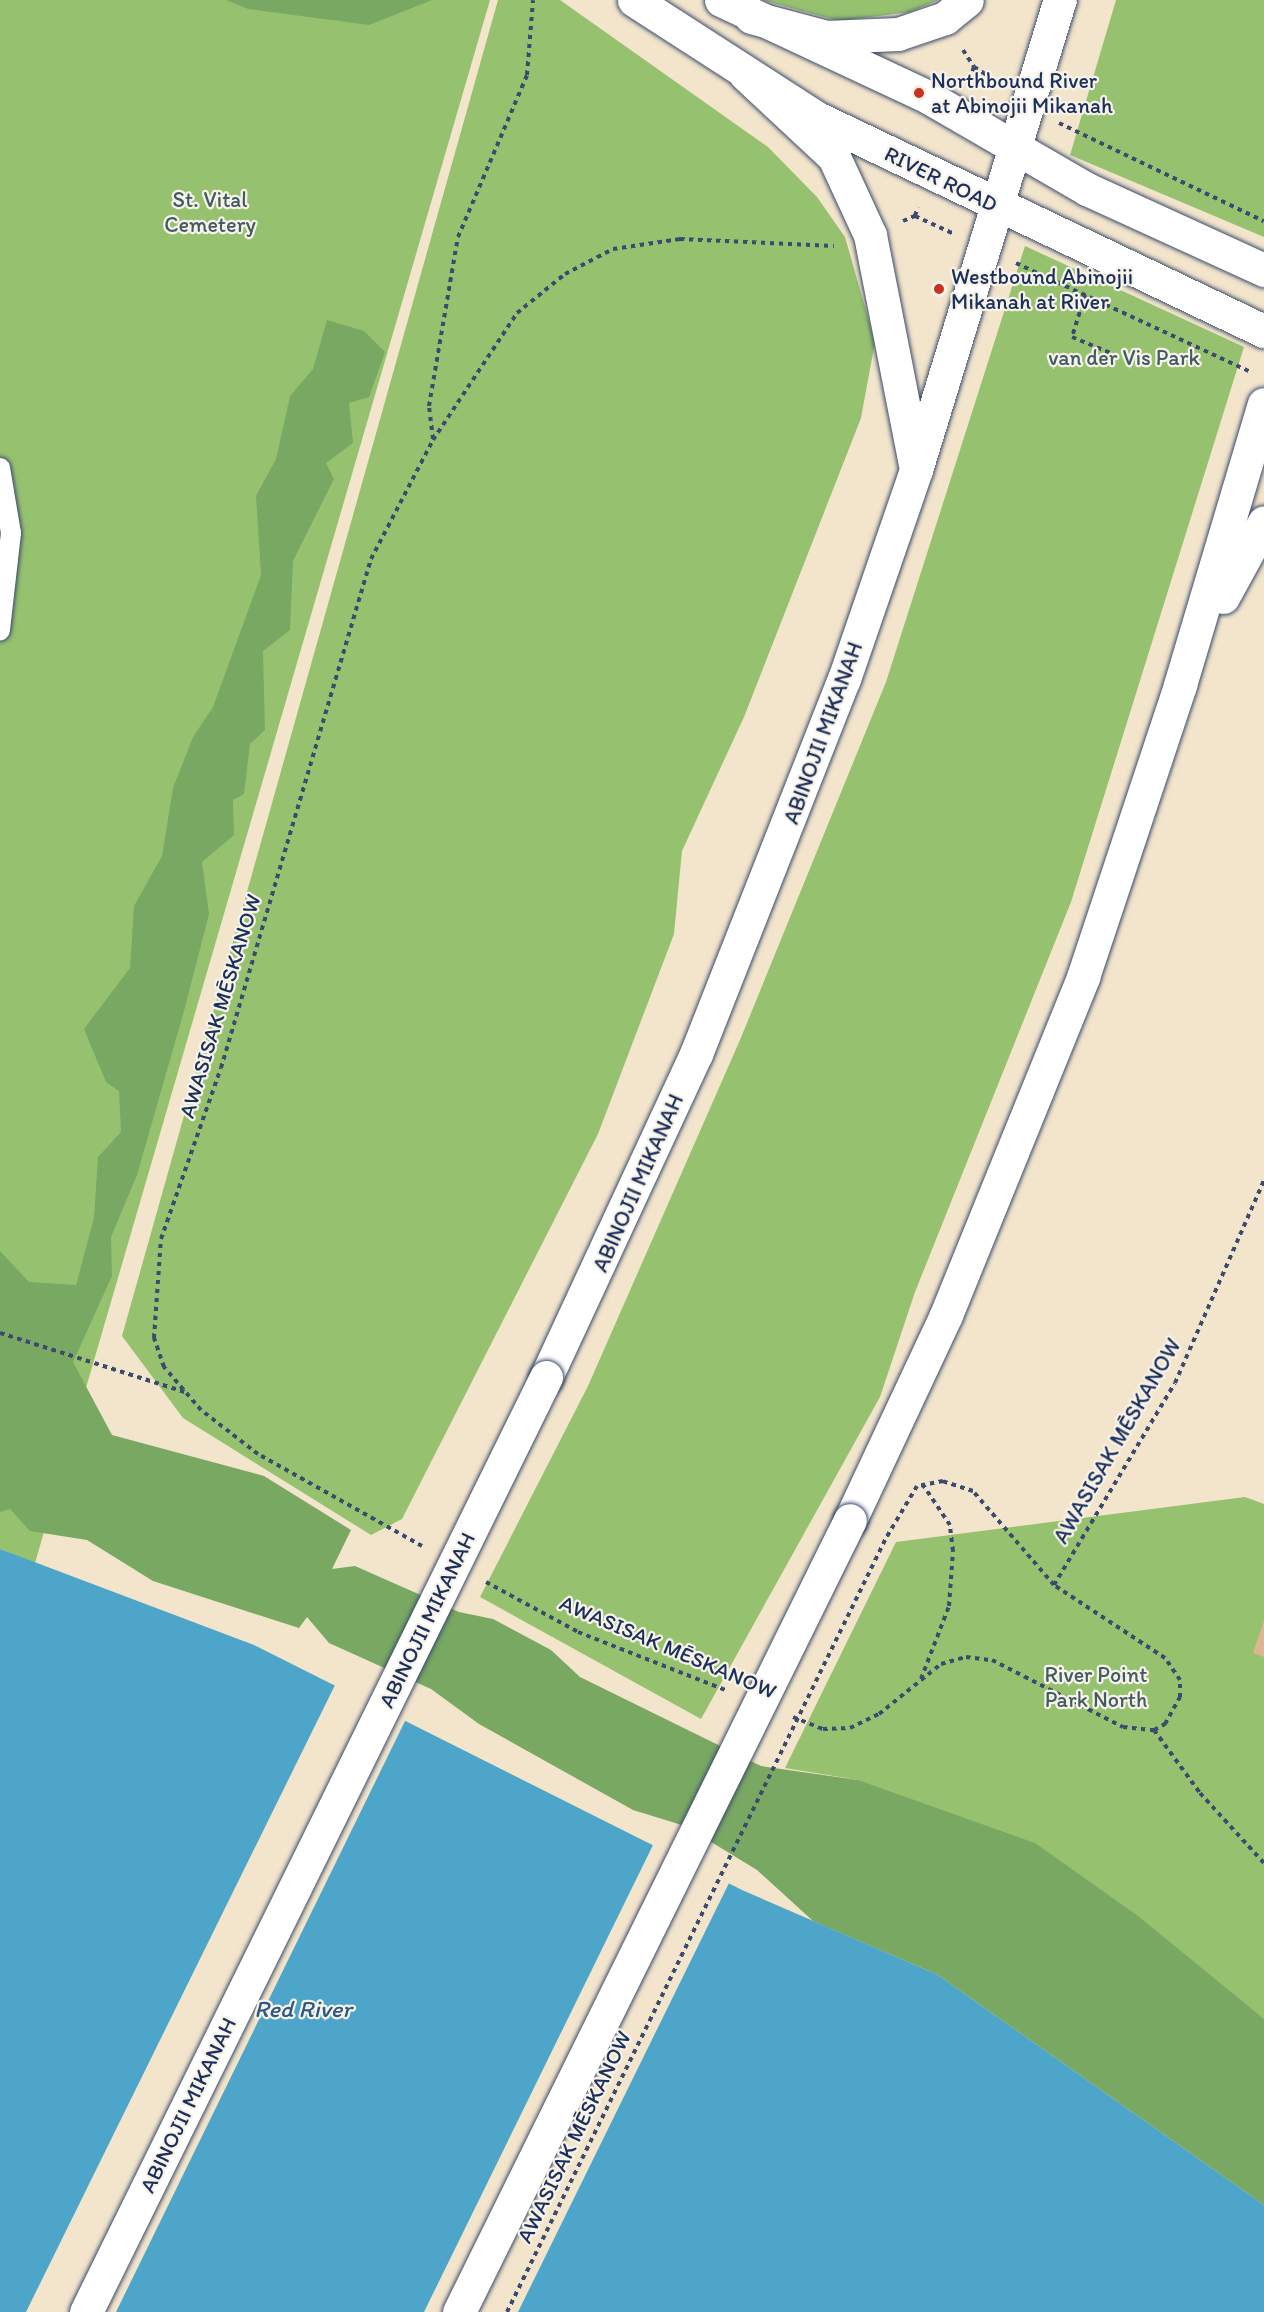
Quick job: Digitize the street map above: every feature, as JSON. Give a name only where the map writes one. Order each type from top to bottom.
[{"type":"main road","name":"RIVER ROAD","points":[[634,0],[745,74],[817,118],[996,206],[1264,331]]},
{"type":"main road","points":[[721,0],[751,17],[928,97],[1088,189],[1264,270]]},
{"type":"main road","points":[[751,17],[826,38],[898,34],[945,18],[967,0]]},
{"type":"main road","name":"ABINOJII MIKANAH","points":[[86,2312],[633,1196],[741,944],[844,679],[916,470],[986,249],[996,206],[1060,0]]},
{"type":"main road","points":[[745,74],[834,157],[870,235],[916,470]]},
{"type":"main road","points":[[459,2312],[850,1520],[1025,1129],[1083,977],[1180,685],[1264,404]]},
{"type":"main road","points":[[1180,685],[1264,522]]},
{"type":"lane","points":[[0,468],[11,533],[0,630]]},
{"type":"path","points":[[433,440],[429,406],[458,237],[527,75],[533,0]]},
{"type":"path","points":[[974,67],[1065,126],[1264,221]]},
{"type":"path","points":[[915,216],[1255,374]]},
{"type":"path","name":"AWASISAK MĒSKANOW","points":[[434,1552],[258,1454],[186,1392],[164,1367],[154,1338],[161,1239],[221,1068],[371,559],[433,440],[518,314],[566,274],[613,249],[680,239],[839,246]]},
{"type":"path","points":[[1085,295],[1072,337],[1113,354]]},
{"type":"path","name":"AWASISAK MĒSKANOW","points":[[1054,1585],[1175,1383],[1264,1180]]},
{"type":"path","points":[[0,1333],[186,1392]]},
{"type":"path","name":"AWASISAK MĒSKANOW","points":[[507,2312],[886,1538],[923,1485],[944,1481],[973,1491],[1054,1585],[1165,1658],[1180,1680],[1180,1697],[1165,1724],[1154,1730],[1123,1727],[992,1660],[966,1658],[941,1664],[919,1682],[850,1728],[823,1729],[790,1716]]},
{"type":"path","points":[[919,1682],[947,1617],[953,1551],[950,1525],[923,1485]]},
{"type":"path","name":"AWASISAK MĒSKANOW","points":[[475,1575],[578,1632],[734,1694]]},
{"type":"path","points":[[1154,1730],[1200,1793],[1264,1863]]},
{"type":"green space","name":"St. Vital Cemetery","points":[[0,0],[490,0],[35,1563],[0,1549]]},
{"type":"green space","points":[[226,0],[432,0],[369,25],[248,9]]},
{"type":"green space","points":[[498,0],[560,0],[768,147],[817,197],[845,237],[875,342],[861,418],[744,717],[682,851],[674,934],[598,1134],[402,1519],[371,1535],[183,1418],[122,1336]]},
{"type":"green space","points":[[762,0],[938,0],[910,12],[839,21]]},
{"type":"green space","points":[[1116,0],[1264,0],[1264,237],[1070,155]]},
{"type":"green space","name":"van der Vis Park","points":[[1025,246],[1244,347],[1071,902],[915,1292],[880,1397],[701,1719],[480,1597],[588,1386],[740,1040],[886,682]]},
{"type":"green space","points":[[327,320],[364,331],[385,352],[369,397],[349,403],[353,443],[326,463],[334,479],[293,561],[290,630],[263,651],[265,730],[250,744],[244,794],[233,800],[234,835],[202,862],[209,914],[184,1011],[137,1175],[111,1237],[112,1276],[73,1362],[112,1435],[264,1476],[351,1530],[332,1569],[355,1566],[459,1612],[493,1619],[551,1650],[580,1677],[761,1766],[858,1780],[1035,1843],[1138,1916],[1264,2019],[1264,2205],[938,1975],[813,1921],[757,1870],[685,1826],[633,1810],[479,1724],[431,1689],[329,1643],[307,1617],[299,1628],[153,1581],[87,1540],[30,1531],[10,1509],[0,1512],[0,1251],[29,1282],[76,1285],[94,1218],[98,1157],[121,1132],[119,1091],[106,1082],[84,1029],[130,968],[134,906],[162,856],[173,788],[193,737],[213,707],[261,575],[256,496],[276,459],[290,396],[313,369]]},
{"type":"green space","name":"River Point Park North","points":[[1245,1497],[1264,1504],[1264,2019],[1205,1975],[858,1780],[785,1768],[896,1542]]},
{"type":"water","name":"Red River","points":[[0,1549],[254,1645],[742,1890],[938,1975],[1264,2205],[1264,2312],[0,2312]]},
{"type":"pier","points":[[336,1683],[406,1719],[116,2312],[26,2312]]},
{"type":"pier","points":[[654,1843],[730,1881],[518,2312],[424,2312]]},
{"type":"building","points":[[1264,1621],[1264,1657],[1253,1653]]},
{"type":"place","name":"Northbound River at Abinojii Mikanah","points":[[919,93]]},
{"type":"place","name":"Westbound Abinojii Mikanah at River","points":[[939,289]]}]
